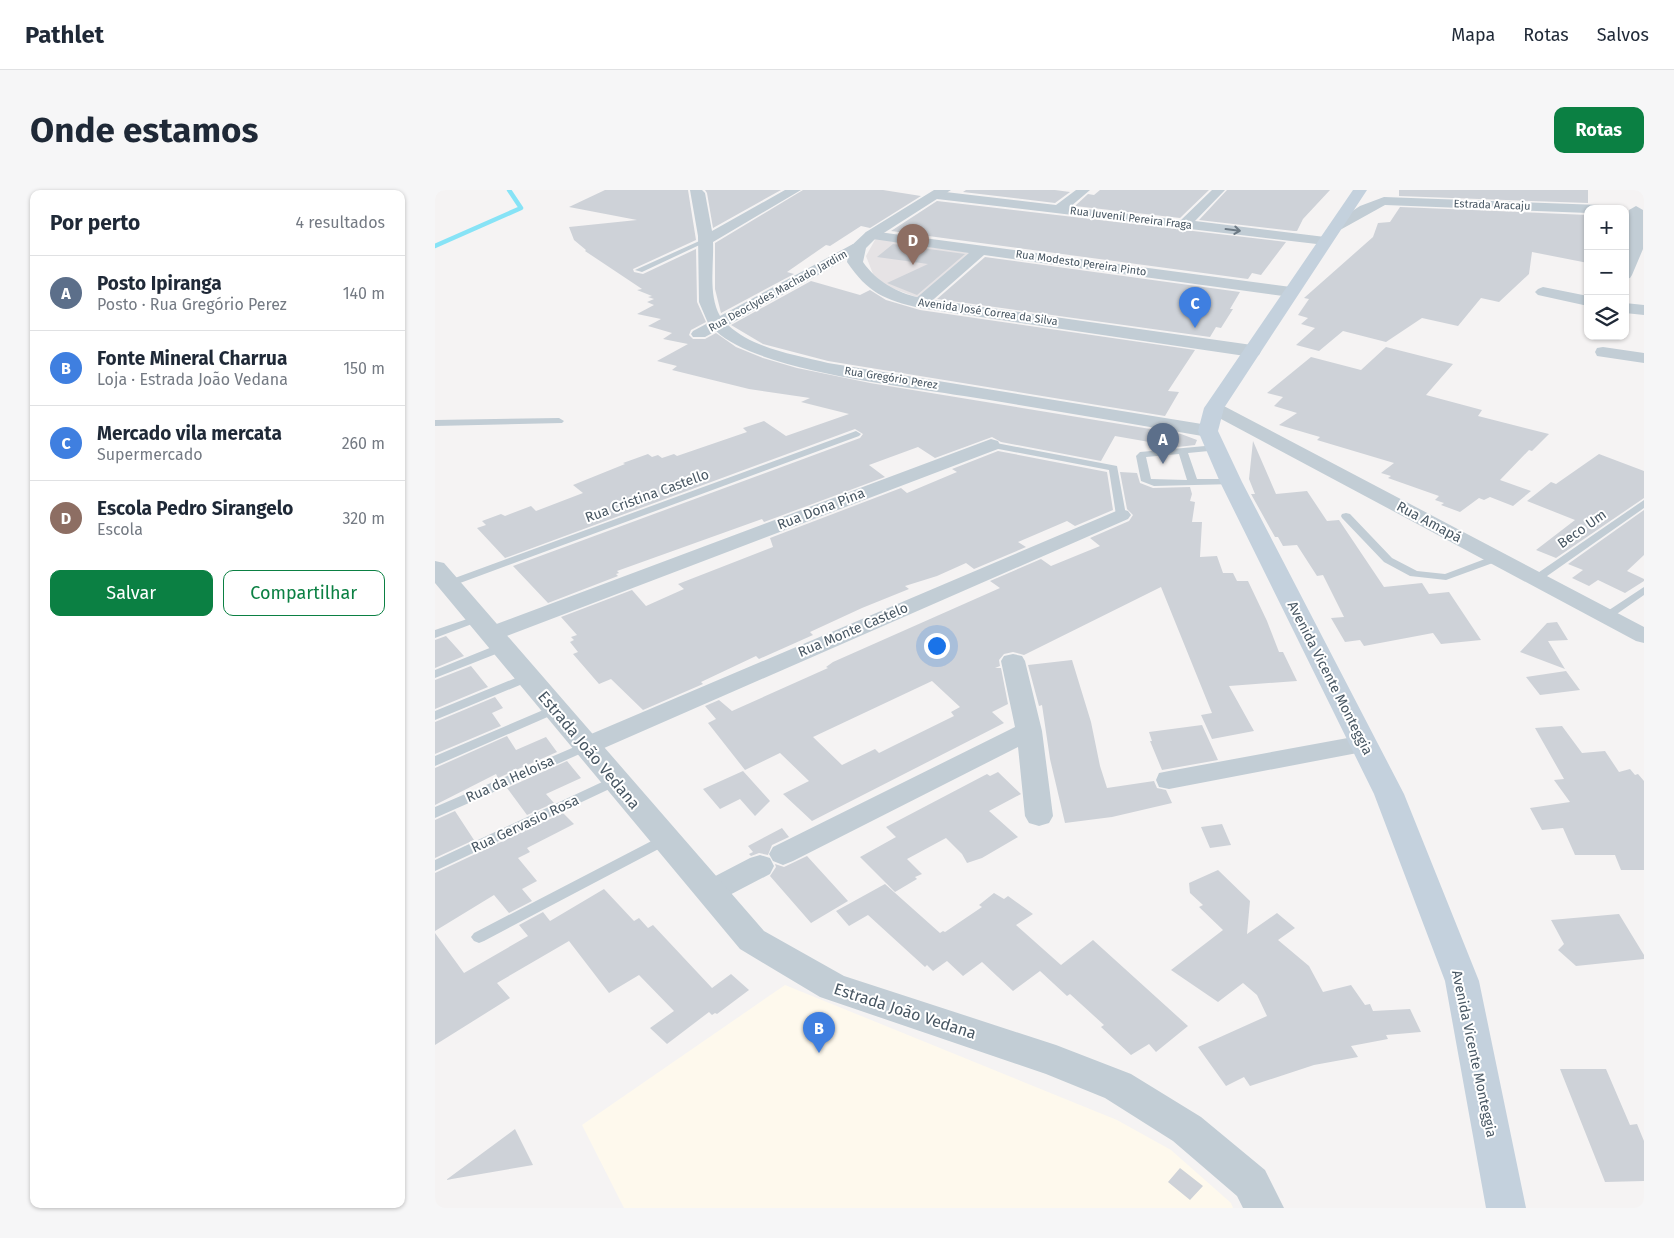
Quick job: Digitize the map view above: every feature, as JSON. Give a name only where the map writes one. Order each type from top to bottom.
[{"type":"main road","points":[[1213,429],[1252,351],[1360,190]]},
{"type":"main road","name":"Avenida Vicente Monteggia","points":[[1213,429],[1231,482],[1389,794],[1462,981],[1505,1208]]},
{"type":"street","points":[[696,190],[698,192],[706,240],[708,307],[717,324]]},
{"type":"street","points":[[706,240],[795,190]]},
{"type":"street","points":[[1059,209],[1084,190]]},
{"type":"street","points":[[1185,224],[1219,190]]},
{"type":"street","points":[[858,247],[871,235],[940,192]]},
{"type":"street","name":"Rua Juvenil Pereira Fraga","points":[[940,192],[1185,224],[1330,234]]},
{"type":"street","points":[[1330,234],[1386,196]]},
{"type":"street","name":"Estrada Aracaju","points":[[1386,196],[1584,208]]},
{"type":"street","points":[[1629,265],[1636,248],[1635,210]]},
{"type":"street","name":"Rua Modesto Pereira Pinto","points":[[871,235],[1291,292]]},
{"type":"street","name":"Avenida José Correa da Silva","points":[[858,247],[855,262],[863,276],[879,289],[896,298],[1252,351]]},
{"type":"street","name":"Rua Deoclydes Machado Jardim","points":[[699,334],[858,247]]},
{"type":"street","points":[[920,303],[981,250]]},
{"type":"street","points":[[1543,292],[1584,300]]},
{"type":"street","points":[[1629,308],[1644,310]]},
{"type":"street","name":"Rua Gregório Perez","points":[[717,324],[742,342],[780,356],[828,368],[1213,429]]},
{"type":"street","points":[[1603,352],[1644,358]]},
{"type":"street","name":"Rua Amapá","points":[[1213,429],[1497,558],[1644,636]]},
{"type":"street","name":"Rua Dona Pina","points":[[490,633],[991,445]]},
{"type":"street","name":"Rua Monte Castelo","points":[[585,746],[1121,515]]},
{"type":"street","name":"Estrada João Vedana","points":[[441,576],[615,782],[752,940],[832,987],[1056,1061],[1118,1086],[1187,1129],[1251,1183],[1264,1208]]},
{"type":"street","points":[[1013,661],[1029,731],[1039,816]]},
{"type":"street","points":[[710,892],[1029,731]]},
{"type":"street","points":[[1169,780],[1363,744]]},
{"type":"lane","points":[[639,270],[706,240]]},
{"type":"lane","points":[[435,423],[559,421]]},
{"type":"lane","points":[[1213,429],[1183,451],[1147,453],[1141,456],[1146,481],[1154,483],[1231,482]]},
{"type":"lane","name":"Rua Cristina Castello","points":[[441,576],[856,434]]},
{"type":"lane","name":"Rua Dona Pina","points":[[991,445],[1113,468],[1121,515]]},
{"type":"lane","points":[[1183,451],[1193,482]]},
{"type":"lane","name":"Beco Um","points":[[1536,579],[1644,503]]},
{"type":"lane","points":[[1346,516],[1388,560],[1414,574],[1447,577],[1497,558]]},
{"type":"lane","points":[[1607,616],[1644,590]]},
{"type":"lane","points":[[435,634],[490,633]]},
{"type":"lane","points":[[435,674],[490,633]]},
{"type":"lane","points":[[435,716],[528,677]]},
{"type":"lane","points":[[435,761],[555,709]]},
{"type":"lane","name":"Rua da Heloisa","points":[[435,813],[585,746]]},
{"type":"lane","name":"Rua Gervasio Rosa","points":[[435,866],[615,782]]},
{"type":"lane","points":[[479,937],[665,839]]},
{"type":"shaded area","points":[[876,238],[971,253],[919,298],[886,286],[873,274],[866,256]]},
{"type":"shaded area","points":[[785,985],[1117,1120],[1171,1150],[1231,1203],[1233,1208],[624,1208],[582,1125]]},
{"type":"building","points":[[605,190],[688,190],[696,240],[633,269],[634,272],[643,274],[696,249],[697,302],[706,322],[691,330],[689,335],[693,339],[705,339],[716,333],[736,347],[763,358],[797,368],[870,383],[1181,434],[1197,440],[1195,445],[1178,447],[1115,436],[1101,461],[1001,442],[992,437],[935,458],[918,447],[869,465],[885,477],[764,522],[762,519],[617,571],[619,573],[616,574],[618,576],[548,603],[513,566],[860,438],[863,434],[855,429],[505,558],[477,528],[486,525],[482,521],[501,514],[505,516],[531,506],[536,511],[583,493],[573,485],[648,454],[652,457],[658,455],[662,458],[674,454],[677,456],[747,432],[743,428],[764,421],[786,436],[849,414],[801,402],[810,398],[749,389],[672,370],[677,366],[657,361],[688,344],[663,339],[672,333],[648,326],[661,319],[637,314],[654,305],[647,302],[654,299],[648,297],[652,296],[637,290],[642,289],[585,251],[574,240],[569,227],[637,220],[569,207]]},
{"type":"building","points":[[705,190],[781,190],[713,228]]},
{"type":"building","points":[[803,190],[883,190],[921,196],[870,228],[861,226],[830,246],[826,245],[787,272],[794,274],[721,313],[715,289],[715,243]]},
{"type":"building","points":[[966,190],[1055,190],[1070,192],[1055,203],[963,192]]},
{"type":"building","points":[[1100,190],[1209,190],[1180,218],[1075,206],[1088,194],[1094,195]]},
{"type":"building","points":[[1227,190],[1330,190],[1303,219],[1297,231],[1199,220]]},
{"type":"building","points":[[1399,190],[1588,190],[1588,203],[1399,196]]},
{"type":"building","points":[[937,201],[1286,242],[1261,275],[1252,273],[1248,279],[891,231]]},
{"type":"building","points":[[1400,207],[1584,215],[1584,262],[1532,252],[1529,274],[1499,302],[1481,298],[1458,326],[1422,318],[1386,342],[1343,331],[1319,351],[1296,345],[1315,328],[1301,324],[1308,318],[1298,315],[1309,299],[1304,298],[1373,237],[1378,223],[1390,222]]},
{"type":"building","points":[[893,244],[965,254],[917,295],[887,283],[928,264],[877,257]]},
{"type":"building","points":[[985,257],[1240,292],[1230,309],[1233,309],[1221,328],[1216,327],[1210,337],[937,299]]},
{"type":"building","points":[[811,281],[860,295],[870,290],[886,300],[920,310],[1195,350],[1168,391],[1179,392],[1165,416],[828,361],[763,344],[731,325]]},
{"type":"building","points":[[1386,347],[1453,364],[1426,395],[1482,410],[1478,416],[1549,434],[1532,451],[1529,450],[1500,480],[1531,491],[1513,506],[1490,497],[1484,500],[1479,498],[1460,512],[1441,505],[1444,503],[1435,500],[1439,496],[1388,478],[1391,476],[1381,473],[1394,463],[1317,440],[1320,437],[1279,425],[1297,413],[1274,406],[1283,397],[1267,393],[1311,357],[1361,370]]},
{"type":"building","points":[[1253,441],[1276,494],[1307,491],[1327,521],[1339,520],[1384,587],[1422,583],[1429,594],[1449,592],[1481,640],[1441,644],[1433,633],[1364,646],[1360,640],[1345,642],[1331,618],[1344,617],[1323,575],[1317,576],[1297,545],[1283,546],[1278,537],[1275,537],[1251,494],[1255,494],[1249,479]]},
{"type":"building","points":[[998,451],[1107,472],[1113,510],[1075,526],[1067,521],[1018,542],[1026,547],[974,569],[966,563],[937,576],[905,586],[909,589],[810,632],[813,635],[759,659],[756,656],[701,682],[703,684],[643,710],[611,679],[599,684],[573,654],[578,652],[570,642],[574,640],[571,637],[577,635],[561,617],[632,590],[646,606],[684,589],[678,584],[773,547],[770,538],[901,488],[907,493],[957,472],[952,469]]},
{"type":"building","points":[[1599,454],[1644,471],[1644,498],[1556,558],[1536,550],[1575,520],[1527,501],[1551,482],[1556,484]]},
{"type":"building","points":[[1120,472],[1137,473],[1140,483],[1153,488],[1190,487],[1192,494],[1190,501],[1195,502],[1192,522],[1202,522],[1200,557],[1217,556],[1223,573],[1233,573],[1237,581],[1248,581],[1279,652],[1283,652],[1297,681],[1229,686],[1254,731],[1212,739],[1201,715],[1212,713],[1161,587],[1024,655],[1013,652],[1004,654],[999,660],[1000,666],[995,668],[1001,668],[1008,704],[992,712],[1004,723],[812,821],[783,794],[809,781],[780,753],[745,770],[708,723],[716,719],[705,706],[719,700],[732,711],[828,668],[826,667],[833,662],[1000,588],[990,581],[1041,559],[1051,566],[1100,546],[1090,538],[1129,521],[1133,515],[1127,509]],"holes":[[[932,681],[960,707],[951,712],[954,716],[879,753],[875,749],[842,765],[813,737]]]},
{"type":"building","points":[[1644,510],[1644,555],[1627,571],[1644,579],[1644,581],[1625,593],[1598,580],[1589,586],[1572,578],[1583,570],[1568,564]]},
{"type":"building","points":[[1557,622],[1568,640],[1548,641],[1565,669],[1520,652],[1547,623]]},
{"type":"building","points":[[446,636],[464,656],[435,668],[435,640]]},
{"type":"building","points":[[1072,660],[1091,722],[1100,766],[1107,788],[1154,781],[1157,788],[1166,790],[1172,803],[1112,817],[1065,823],[1050,759],[1042,705],[1039,706],[1028,665]]},
{"type":"building","points":[[471,666],[488,687],[435,709],[435,680]]},
{"type":"building","points":[[1566,671],[1580,690],[1540,695],[1526,677]]},
{"type":"building","points":[[495,697],[503,708],[492,713],[501,726],[435,754],[435,722]]},
{"type":"building","points":[[1202,725],[1218,760],[1162,770],[1150,741],[1152,741],[1149,732]]},
{"type":"building","points":[[1562,726],[1582,753],[1605,751],[1619,772],[1630,769],[1644,781],[1644,870],[1621,870],[1615,855],[1575,855],[1563,828],[1542,830],[1530,808],[1570,802],[1554,780],[1564,779],[1535,728]]},
{"type":"building","points":[[507,736],[516,750],[546,737],[557,752],[498,778],[496,774],[435,805],[435,768]]},
{"type":"building","points":[[567,761],[581,778],[546,794],[554,803],[527,815],[507,788]]},
{"type":"building","points":[[743,771],[770,801],[755,816],[740,799],[720,809],[703,789]]},
{"type":"building","points":[[998,772],[1021,794],[989,811],[1018,837],[982,858],[967,863],[962,854],[946,838],[907,859],[922,874],[895,892],[860,857],[896,837],[886,827],[987,774],[990,776]]},
{"type":"building","points":[[455,811],[474,840],[435,858],[435,820]]},
{"type":"building","points":[[563,813],[574,824],[527,848],[530,852],[518,858],[537,881],[522,889],[532,901],[509,913],[494,895],[435,931],[435,873]]},
{"type":"building","points":[[1222,824],[1231,845],[1210,848],[1201,827]]},
{"type":"building","points":[[782,828],[789,837],[772,845],[768,855],[759,853],[751,856],[749,854],[753,852],[748,846]]},
{"type":"building","points":[[807,856],[848,901],[811,923],[770,876],[776,867],[775,864],[784,867]]},
{"type":"building","points":[[1218,870],[1250,901],[1247,934],[1277,913],[1295,928],[1278,940],[1309,966],[1323,992],[1351,985],[1365,1005],[1370,1004],[1373,1011],[1410,1009],[1421,1032],[1386,1035],[1388,1039],[1351,1046],[1358,1057],[1314,1065],[1250,1086],[1244,1077],[1226,1086],[1198,1047],[1267,1016],[1257,995],[1243,983],[1218,1002],[1171,970],[1223,930],[1199,907],[1203,905],[1190,893],[1189,883]]},
{"type":"building","points":[[885,884],[940,933],[945,932],[982,907],[979,905],[994,893],[1004,899],[1008,896],[1033,914],[1016,925],[1061,965],[1093,940],[1188,1026],[1156,1052],[1149,1044],[1131,1055],[1101,1027],[1104,1025],[1070,994],[1067,996],[1040,971],[1013,991],[982,962],[963,976],[947,961],[933,971],[927,965],[925,967],[868,915],[849,926],[836,911]]},
{"type":"building","points":[[604,889],[634,921],[639,918],[648,928],[653,925],[712,988],[731,974],[749,990],[717,1014],[712,1015],[709,1012],[667,1044],[650,1028],[674,1011],[639,975],[609,993],[569,941],[497,983],[510,998],[435,1045],[435,933],[464,973],[528,936],[519,925],[543,912],[550,921]]},
{"type":"building","points":[[1619,914],[1644,955],[1644,959],[1576,966],[1558,950],[1564,944],[1551,920]]},
{"type":"building","points":[[1560,1069],[1606,1069],[1630,1125],[1637,1124],[1644,1141],[1644,1181],[1605,1182]]},
{"type":"building","points":[[515,1129],[533,1165],[446,1180]]},
{"type":"building","points":[[1180,1168],[1203,1186],[1190,1200],[1168,1182]]},
{"type":"waterway","points":[[435,246],[521,208],[509,190]]},
{"type":"place","name":"Escola Pedro Sirangelo","points":[[913,265]]},
{"type":"place","name":"Mercado vila mercata","points":[[1195,328]]},
{"type":"place","name":"Posto Ipiranga","points":[[1163,464]]},
{"type":"place","name":"Fonte Mineral Charrua","points":[[819,1053]]}]
